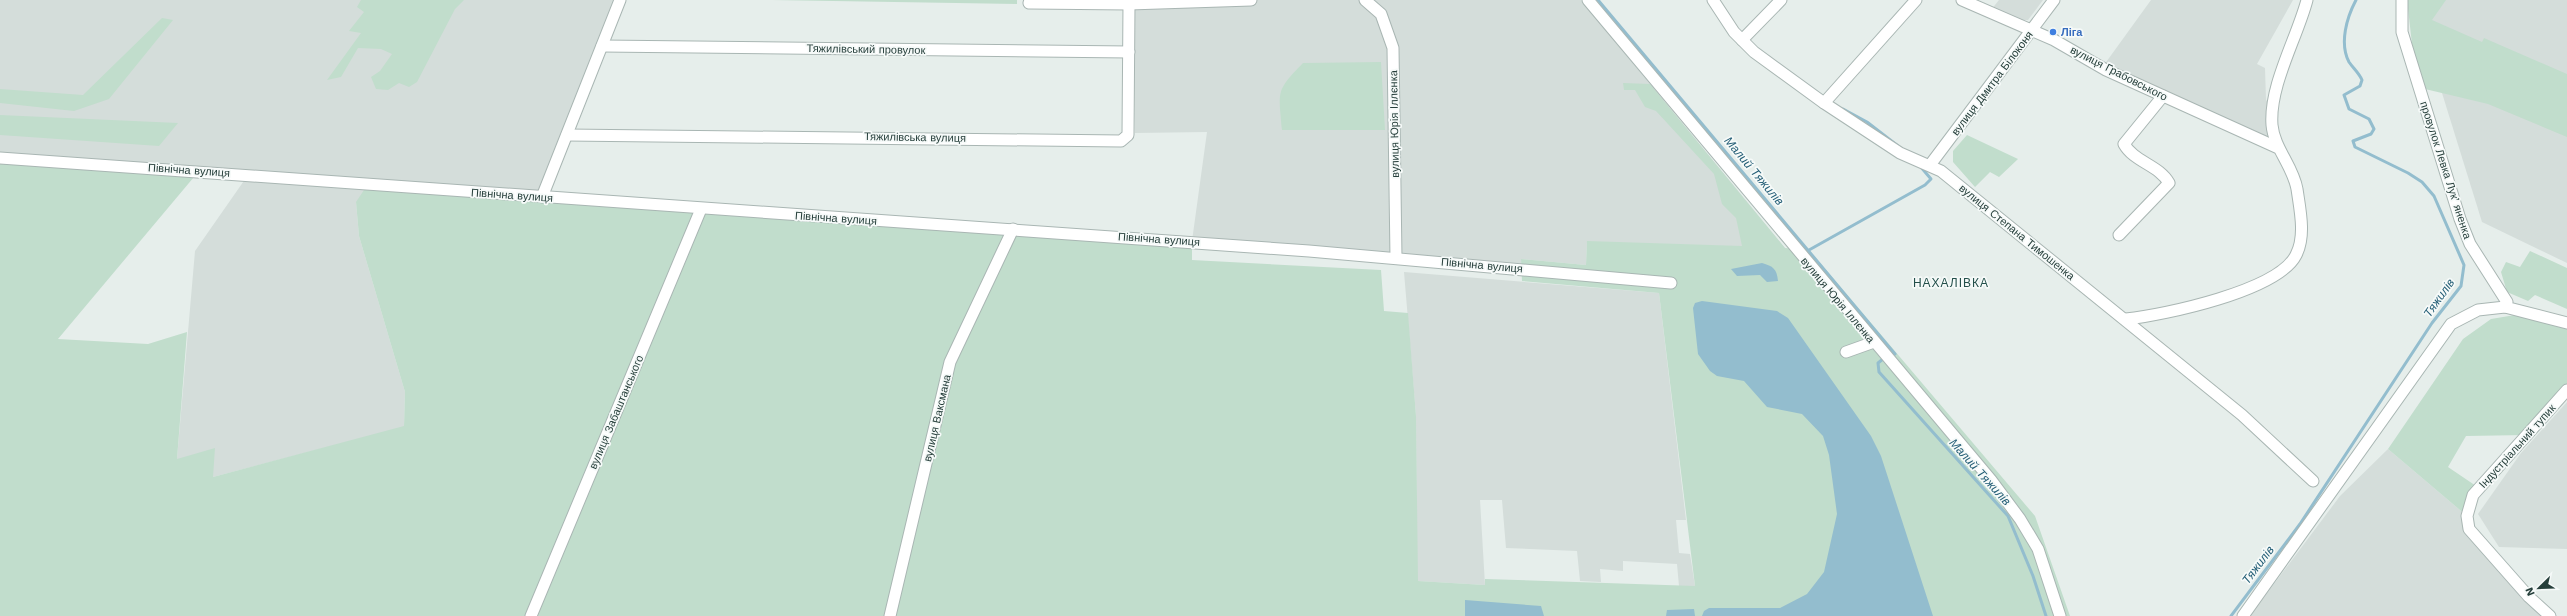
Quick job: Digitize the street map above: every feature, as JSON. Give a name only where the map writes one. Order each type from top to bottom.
[{"type":"street","points":[[542,197],[620,0]]},
{"type":"street","points":[[1030,1],[1129,4],[1251,0]]},
{"type":"street","name":"вулиця Юрія Іллєнка","points":[[1365,0],[1372,4],[1385,22],[1393,48],[1396,258]]},
{"type":"street","name":"вулиця Юрія Іллєнка","points":[[1588,0],[1991,480],[2020,519],[2042,558],[2060,616]]},
{"type":"street","name":"вулиця Степана Тимошенка","points":[[1713,0],[1742,40],[1754,52],[1824,103],[1900,153],[1930,165],[2126,319],[2242,415],[2313,481]]},
{"type":"street","points":[[1742,40],[1781,0]]},
{"type":"street","points":[[1824,103],[1916,0]]},
{"type":"street","name":"вулиця Грабовського","points":[[1962,0],[2032,30],[2163,96],[2276,147]]},
{"type":"street","name":"вулиця Дмитра Білоконя","points":[[1930,165],[2054,0]]},
{"type":"street","points":[[2126,319],[2150,318],[2232,293],[2260,282],[2293,261],[2299,250],[2298,198],[2292,171],[2276,147],[2272,117],[2307,0]]},
{"type":"street","name":"провулок Левка Лукʼяненка","points":[[2402,0],[2402,32],[2460,218],[2470,244],[2507,302],[2505,307]]},
{"type":"street","name":"Тяжилівська вулиця","points":[[567,135],[892,136],[1121,141],[1128,135],[1129,4]]},
{"type":"street","name":"Тяжилівський провулок","points":[[602,46],[1129,52]]},
{"type":"street","points":[[2119,235],[2169,183],[2165,176],[2128,151],[2124,144],[2163,96]]},
{"type":"street","name":"Північна вулиця","points":[[0,158],[701,209],[1013,229],[1396,258],[1671,283]]},
{"type":"street","name":"вулиця Забаштанського","points":[[531,616],[701,209]]},
{"type":"street","name":"вулиця Ваксмана","points":[[890,616],[950,362],[1013,229]]},
{"type":"street","points":[[2243,616],[2451,324],[2478,310],[2505,307],[2567,323]]},
{"type":"street","points":[[1846,352],[1874,342]]},
{"type":"street","name":"Індустріальний тупик","points":[[2550,616],[2529,598],[2473,534],[2469,529],[2467,516],[2473,495],[2567,390]]},
{"type":"shaded area","points":[[0,0],[620,0],[542,197],[356,202],[359,236],[405,392],[404,427],[213,477],[177,459],[195,251],[248,175],[0,158]]},
{"type":"shaded area","points":[[1251,0],[1581,0],[1785,248],[1587,242],[1586,265],[1521,259],[1521,268],[1192,241],[1207,132],[1135,133],[1134,12],[1129,4]]},
{"type":"shaded area","points":[[1999,0],[2043,0],[2028,20],[2017,20],[1991,10]]},
{"type":"shaded area","points":[[2151,0],[2293,0],[2257,64],[2265,68],[2266,100],[2272,107],[2269,137],[2263,137],[2104,65]]},
{"type":"shaded area","points":[[2419,0],[2567,0],[2567,263],[2482,222],[2442,93]]},
{"type":"shaded area","points":[[1404,272],[1659,293],[1686,520],[1676,520],[1679,553],[1690,554],[1695,586],[1679,586],[1677,564],[1623,561],[1623,571],[1600,569],[1601,582],[1580,581],[1577,551],[1506,548],[1502,500],[1480,500],[1485,585],[1417,581],[1416,416]]},
{"type":"shaded area","points":[[2567,402],[2567,549],[2499,547],[2478,514],[2521,453]]},
{"type":"shaded area","points":[[2388,449],[2467,516],[2469,529],[2550,616],[2250,616],[2340,496]]},
{"type":"green space","points":[[361,0],[464,0],[455,9],[417,82],[409,87],[399,83],[388,90],[376,89],[371,77],[380,71],[392,54],[381,49],[358,48],[341,77],[327,80],[361,33],[349,31],[364,12],[357,7]]},
{"type":"green space","points":[[772,0],[1017,0],[1017,4]]},
{"type":"green space","points":[[2407,0],[2446,0],[2432,20],[2482,42],[2484,38],[2567,74],[2567,137],[2488,104],[2425,89],[2412,44]]},
{"type":"green space","points":[[162,18],[173,20],[109,99],[74,111],[0,103],[0,89],[83,95]]},
{"type":"green space","points":[[1381,62],[1385,130],[1282,130],[1280,107],[1281,92],[1287,80],[1303,63]]},
{"type":"green space","points":[[1623,83],[1650,84],[1785,248],[1809,250],[2035,516],[2070,616],[0,616],[0,158],[199,171],[58,339],[148,344],[187,332],[177,459],[215,448],[213,477],[404,426],[405,392],[359,236],[356,202],[368,184],[1192,241],[1192,260],[1381,270],[1384,311],[1408,313],[1416,416],[1418,581],[1485,585],[1485,579],[1695,586],[1659,293],[1522,281],[1521,259],[1586,265],[1587,241],[1742,246],[1736,218],[1722,204],[1714,174],[1656,111],[1645,107],[1635,90],[1624,90]]},
{"type":"green space","points":[[0,115],[178,123],[159,146],[0,135]]},
{"type":"green space","points":[[1967,135],[2018,159],[1999,177],[1990,172],[1975,187],[1953,162],[1953,151]]},
{"type":"green space","points":[[2530,251],[2567,268],[2567,309],[2535,295],[2528,301],[2507,292],[2501,272],[2506,262],[2520,267]]},
{"type":"green space","points":[[2527,313],[2567,323],[2567,390],[2526,435],[2466,436],[2448,467],[2479,488],[2467,516],[2388,449],[2463,339],[2491,319]]},
{"type":"water","points":[[1762,263],[1769,265],[1774,269],[1777,274],[1778,281],[1767,282],[1760,275],[1737,276],[1731,269]]},
{"type":"water","points":[[1702,301],[1777,311],[1788,318],[1871,436],[1881,456],[1933,616],[1702,616],[1704,611],[1709,608],[1780,608],[1807,594],[1824,572],[1837,514],[1829,455],[1823,436],[1802,414],[1767,407],[1744,381],[1717,376],[1710,371],[1698,354],[1693,308],[1695,303]]},
{"type":"water","points":[[1465,600],[1541,606],[1544,616],[1465,616]]},
{"type":"water","points":[[1694,609],[1695,616],[1666,616],[1667,610]]},
{"type":"waterway","name":"Малий Тяжилів","points":[[1598,0],[1895,354]]},
{"type":"waterway","name":"Тяжилів","points":[[2231,616],[2300,524],[2432,323],[2461,286],[2464,265],[2434,196],[2422,182],[2408,173],[2355,147],[2353,141],[2371,134],[2374,129],[2369,119],[2349,109],[2344,95],[2360,86],[2362,80],[2349,62],[2346,55],[2344,39],[2347,22],[2356,0]]},
{"type":"waterway","points":[[1843,109],[1867,122],[1898,146]]},
{"type":"waterway","points":[[1809,250],[1925,185],[1931,179],[1920,166]]},
{"type":"waterway","name":"Малий Тяжилів","points":[[1883,359],[1878,363],[1879,372],[2008,516],[2033,576],[2046,616]]},
{"type":"place","name":"Ліга","points":[[2053,32]]},
{"type":"district","name":"НАХАЛІВКА","points":[[1951,283]]}]
